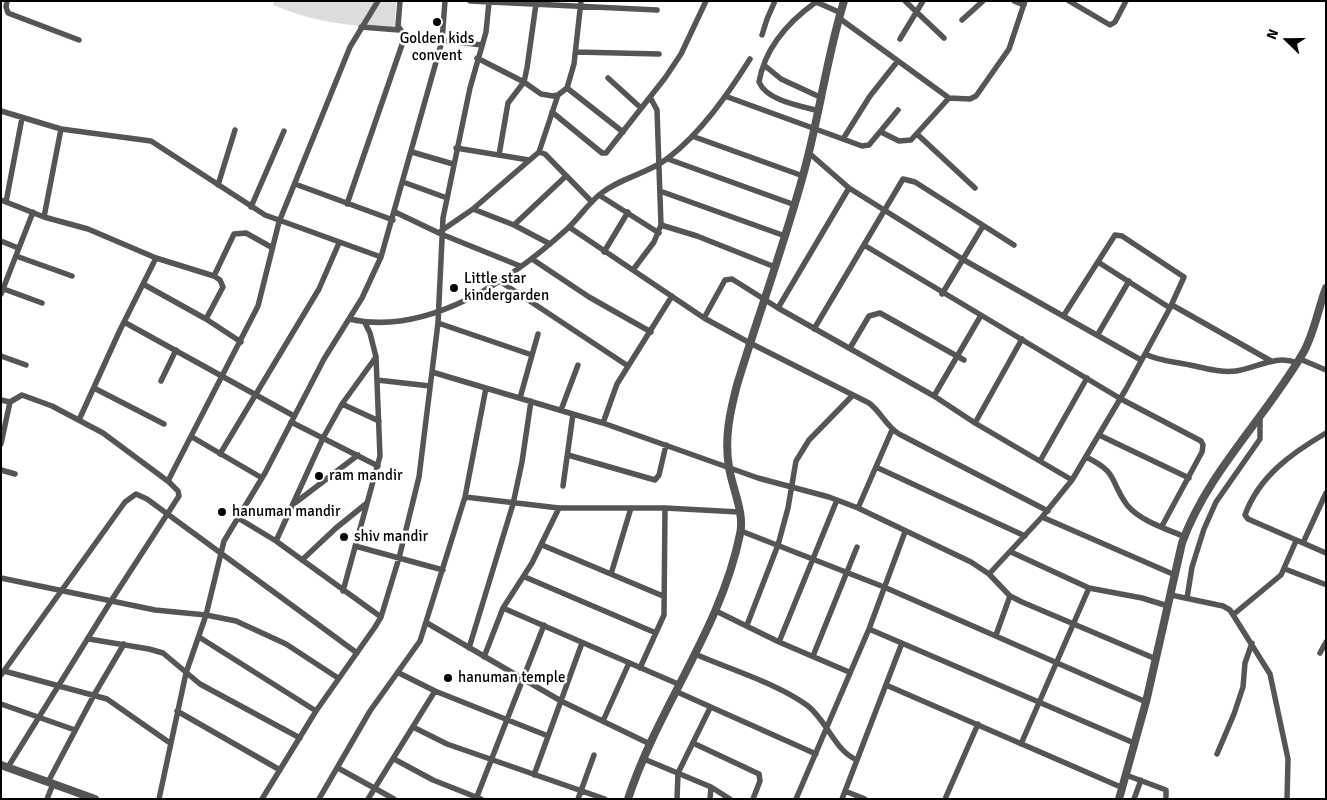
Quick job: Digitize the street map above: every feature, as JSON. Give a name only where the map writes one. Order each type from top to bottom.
[{"type":"street","points":[[7,1],[6,7],[8,12],[79,40]]},
{"type":"street","points":[[169,482],[258,306],[279,222],[350,47],[378,1]]},
{"type":"street","points":[[399,30],[400,1]]},
{"type":"street","points":[[159,799],[186,673],[206,616],[224,541],[262,478],[381,257],[404,182],[442,41],[445,1]]},
{"type":"street","points":[[552,112],[604,154],[650,97],[680,54],[706,1]]},
{"type":"street","points":[[762,35],[766,19],[775,1]]},
{"type":"street","points":[[628,799],[650,744],[716,610],[733,566],[741,531],[739,512],[729,467],[729,418],[763,299],[775,267],[803,176],[822,98],[828,59],[844,1]]},
{"type":"street","points":[[905,1],[944,38]]},
{"type":"street","points":[[900,39],[923,1]]},
{"type":"street","points":[[962,20],[983,1]]},
{"type":"street","points":[[819,111],[785,101],[763,89],[759,82],[764,65],[775,42],[790,22],[815,2],[840,15],[897,62],[949,98],[970,99],[976,96],[1009,49],[1025,3],[1014,1]]},
{"type":"street","points":[[1069,1],[1110,24],[1115,22],[1126,1]]},
{"type":"street","points":[[470,2],[581,4],[657,10]]},
{"type":"street","points":[[262,799],[316,710],[381,617],[399,558],[419,477],[439,312],[441,232],[456,148],[477,58],[486,32],[489,2]]},
{"type":"street","points":[[499,155],[508,103],[524,82],[536,4]]},
{"type":"street","points":[[477,58],[524,82],[541,94],[558,95],[567,88],[576,52],[581,4]]},
{"type":"street","points":[[361,27],[399,30],[405,36],[482,45]]},
{"type":"street","points":[[347,204],[405,36]]},
{"type":"street","points":[[576,52],[659,54]]},
{"type":"street","points":[[349,319],[365,323],[391,322],[439,312],[479,295],[501,282],[569,228],[599,195],[668,159],[692,136],[725,96],[750,59]]},
{"type":"street","points":[[843,139],[870,96],[897,62]]},
{"type":"street","points":[[764,65],[781,79],[822,98]]},
{"type":"street","points":[[608,78],[641,108]]},
{"type":"street","points":[[567,88],[623,132]]},
{"type":"street","points":[[441,232],[473,209],[540,152],[558,95]]},
{"type":"street","points":[[725,96],[866,146],[898,110]]},
{"type":"street","points":[[633,270],[659,233],[661,225],[657,164],[657,110],[650,97]]},
{"type":"street","points":[[880,132],[894,140],[906,142],[911,140],[949,98]]},
{"type":"street","points":[[1,110],[22,118],[61,128],[151,141],[251,207],[279,222],[381,257]]},
{"type":"street","points":[[22,118],[4,201],[44,216],[88,229],[156,258],[214,276],[220,280],[223,287],[206,319]]},
{"type":"street","points":[[44,216],[61,128]]},
{"type":"street","points":[[218,185],[235,130]]},
{"type":"street","points":[[251,207],[284,131]]},
{"type":"street","points":[[917,134],[975,188]]},
{"type":"street","points":[[692,136],[803,176]]},
{"type":"street","points":[[456,148],[529,160]]},
{"type":"street","points":[[412,152],[453,164]]},
{"type":"street","points":[[540,152],[592,202]]},
{"type":"street","points":[[809,153],[849,188],[964,260],[1141,360]]},
{"type":"street","points":[[668,159],[795,205]]},
{"type":"street","points":[[514,226],[566,176]]},
{"type":"street","points":[[814,329],[900,180],[906,178],[1014,245]]},
{"type":"street","points":[[404,182],[447,198]]},
{"type":"street","points":[[296,184],[393,220]]},
{"type":"street","points":[[778,308],[849,188]]},
{"type":"street","points":[[660,191],[785,236]]},
{"type":"street","points":[[599,195],[659,233]]},
{"type":"street","points":[[473,209],[550,244]]},
{"type":"street","points":[[33,212],[3,287],[42,303]]},
{"type":"street","points":[[395,212],[520,266]]},
{"type":"street","points":[[604,252],[628,212]]},
{"type":"street","points":[[661,225],[697,236],[775,267]]},
{"type":"street","points":[[942,294],[983,226]]},
{"type":"street","points":[[569,228],[704,318],[853,395],[876,409],[892,430],[1048,511]]},
{"type":"street","points":[[214,276],[234,234],[246,233],[272,247]]},
{"type":"street","points":[[988,574],[1048,511],[1072,480],[1121,399],[1171,306],[1184,277],[1122,236],[1112,238],[1064,315]]},
{"type":"street","points":[[1,242],[18,248]]},
{"type":"street","points":[[220,454],[319,289],[339,243]]},
{"type":"street","points":[[864,245],[942,294],[1022,339],[1121,399],[1201,441],[1203,445],[1202,452],[1162,526]]},
{"type":"street","points":[[16,256],[72,276]]},
{"type":"street","points":[[79,420],[156,258]]},
{"type":"street","points":[[532,259],[589,297],[651,332]]},
{"type":"street","points":[[1098,262],[1171,306],[1271,361]]},
{"type":"street","points":[[704,318],[726,279],[732,279],[814,329],[934,396],[975,423],[1072,480]]},
{"type":"street","points":[[1098,334],[1129,281]]},
{"type":"street","points":[[501,282],[628,366]]},
{"type":"street","points":[[143,284],[206,319],[241,342]]},
{"type":"street","points":[[1119,799],[1146,702],[1170,595],[1189,525],[1211,487],[1304,352],[1326,288]]},
{"type":"street","points":[[603,423],[617,384],[672,296]]},
{"type":"street","points":[[850,348],[864,322],[874,313],[887,316],[964,360]]},
{"type":"street","points":[[934,396],[980,316]]},
{"type":"street","points":[[124,322],[256,394],[323,438],[378,466]]},
{"type":"street","points":[[343,591],[378,466],[379,420],[376,357],[370,333],[365,323]]},
{"type":"street","points":[[438,323],[532,355]]},
{"type":"street","points":[[520,398],[538,334]]},
{"type":"street","points":[[975,423],[1022,339]]},
{"type":"street","points":[[161,381],[176,350]]},
{"type":"street","points":[[1145,354],[1162,362],[1181,363],[1219,372],[1243,370],[1284,359],[1298,361],[1326,370]]},
{"type":"street","points":[[1,356],[26,365]]},
{"type":"street","points":[[276,541],[295,503],[323,438],[342,404],[376,357]]},
{"type":"street","points":[[561,410],[578,365]]},
{"type":"street","points":[[432,372],[603,423],[729,467],[858,508],[971,562],[988,574],[1010,596],[1156,659]]},
{"type":"street","points":[[1040,461],[1086,378]]},
{"type":"street","points":[[377,380],[430,386]]},
{"type":"street","points":[[94,388],[164,424]]},
{"type":"street","points":[[319,799],[338,768],[350,741],[370,710],[399,674],[420,641],[465,497],[486,388]]},
{"type":"street","points":[[1,444],[10,402],[19,395],[25,395],[79,420],[114,439],[169,482],[180,493],[168,515],[111,601],[38,718],[4,766],[95,799]]},
{"type":"street","points":[[747,625],[778,545],[793,487],[796,461],[809,440],[853,395]]},
{"type":"street","points":[[1,400],[10,402]]},
{"type":"street","points":[[469,648],[513,504],[522,462],[531,401]]},
{"type":"street","points":[[342,404],[379,420]]},
{"type":"street","points":[[563,486],[574,414]]},
{"type":"street","points":[[1186,598],[1192,567],[1204,529],[1216,502],[1260,439],[1260,416]]},
{"type":"street","points":[[858,508],[892,430]]},
{"type":"street","points":[[1326,433],[1284,461],[1260,485],[1245,515],[1248,519],[1326,553]]},
{"type":"street","points":[[1099,436],[1189,478]]},
{"type":"street","points":[[192,437],[262,478]]},
{"type":"street","points":[[568,454],[655,480],[659,475],[666,445]]},
{"type":"street","points":[[295,503],[358,455]]},
{"type":"street","points":[[1086,456],[1104,466],[1110,472],[1132,509],[1185,537]]},
{"type":"street","points":[[876,467],[1025,536]]},
{"type":"street","points":[[1,470],[15,474]]},
{"type":"street","points":[[1303,543],[1326,493]]},
{"type":"street","points":[[170,743],[115,704],[94,695],[56,687],[3,669],[129,497],[136,494],[142,496],[357,653]]},
{"type":"street","points":[[465,497],[559,508],[665,508],[739,512]]},
{"type":"street","points":[[779,642],[837,500]]},
{"type":"street","points":[[302,560],[336,528],[367,503]]},
{"type":"street","points":[[484,657],[503,608],[525,576],[559,508]]},
{"type":"street","points":[[611,574],[632,508]]},
{"type":"street","points":[[640,668],[664,615],[665,508]]},
{"type":"street","points":[[1042,517],[1175,575]]},
{"type":"street","points":[[238,518],[276,541],[381,617]]},
{"type":"street","points":[[741,531],[884,587],[1146,702]]},
{"type":"street","points":[[796,799],[869,629],[905,532]]},
{"type":"street","points":[[1234,614],[1281,575],[1296,540]]},
{"type":"street","points":[[542,545],[663,596]]},
{"type":"street","points":[[355,546],[443,570]]},
{"type":"street","points":[[813,656],[857,547]]},
{"type":"street","points":[[1011,552],[1089,588],[1142,598],[1168,606]]},
{"type":"street","points":[[1285,569],[1324,584]]},
{"type":"street","points":[[525,576],[656,633]]},
{"type":"street","points":[[1,578],[162,612],[206,616],[236,622],[265,633],[286,644],[338,678]]},
{"type":"street","points":[[1021,744],[1058,663],[1089,588]]},
{"type":"street","points":[[1170,595],[1223,606],[1234,614],[1270,674],[1288,759],[1287,799]]},
{"type":"street","points":[[996,635],[1010,596]]},
{"type":"street","points":[[503,608],[640,668],[710,708],[816,754]]},
{"type":"street","points":[[716,610],[779,642],[849,672]]},
{"type":"street","points":[[427,623],[522,680],[650,744]]},
{"type":"street","points":[[394,759],[433,780],[477,798],[506,717],[544,625]]},
{"type":"street","points":[[869,629],[1134,743]]},
{"type":"street","points":[[199,637],[316,710]]},
{"type":"street","points":[[89,638],[163,653],[200,684],[300,738]]},
{"type":"street","points":[[1320,653],[1326,642]]},
{"type":"street","points":[[534,775],[582,643]]},
{"type":"street","points":[[842,799],[902,643]]},
{"type":"street","points":[[1217,754],[1243,688],[1245,663],[1252,643]]},
{"type":"street","points":[[47,799],[50,783],[75,730],[124,644]]},
{"type":"street","points":[[695,654],[798,700],[809,707],[845,752],[857,760]]},
{"type":"street","points":[[603,721],[629,663]]},
{"type":"street","points":[[399,674],[435,691],[506,717],[548,736]]},
{"type":"street","points":[[886,685],[1123,788]]},
{"type":"street","points":[[368,799],[435,691]]},
{"type":"street","points":[[1,704],[75,730]]},
{"type":"street","points":[[677,799],[678,773],[710,708]]},
{"type":"street","points":[[177,711],[280,770]]},
{"type":"street","points":[[945,799],[978,724]]},
{"type":"street","points":[[413,727],[447,744],[605,799]]},
{"type":"street","points":[[693,743],[759,774],[760,781],[753,799]]},
{"type":"street","points":[[578,799],[594,756]]},
{"type":"street","points":[[644,759],[711,787],[730,799]]},
{"type":"street","points":[[338,768],[394,799]]},
{"type":"street","points":[[1126,775],[1166,790],[1166,799]]},
{"type":"street","points":[[1134,799],[1141,780]]},
{"type":"street","points":[[710,799],[711,787]]},
{"type":"street","points":[[845,790],[865,799]]},
{"type":"shaded area","points":[[274,1],[396,1],[395,27],[348,25],[303,16],[273,5]]},
{"type":"place","name":"Golden kids convent","points":[[437,22]]},
{"type":"place","name":"Little star kindergarden","points":[[454,288]]},
{"type":"place","name":"ram mandir","points":[[319,476]]},
{"type":"place","name":"hanuman mandir","points":[[222,512]]},
{"type":"place","name":"shiv mandir","points":[[344,537]]},
{"type":"place","name":"hanuman temple","points":[[448,678]]}]
